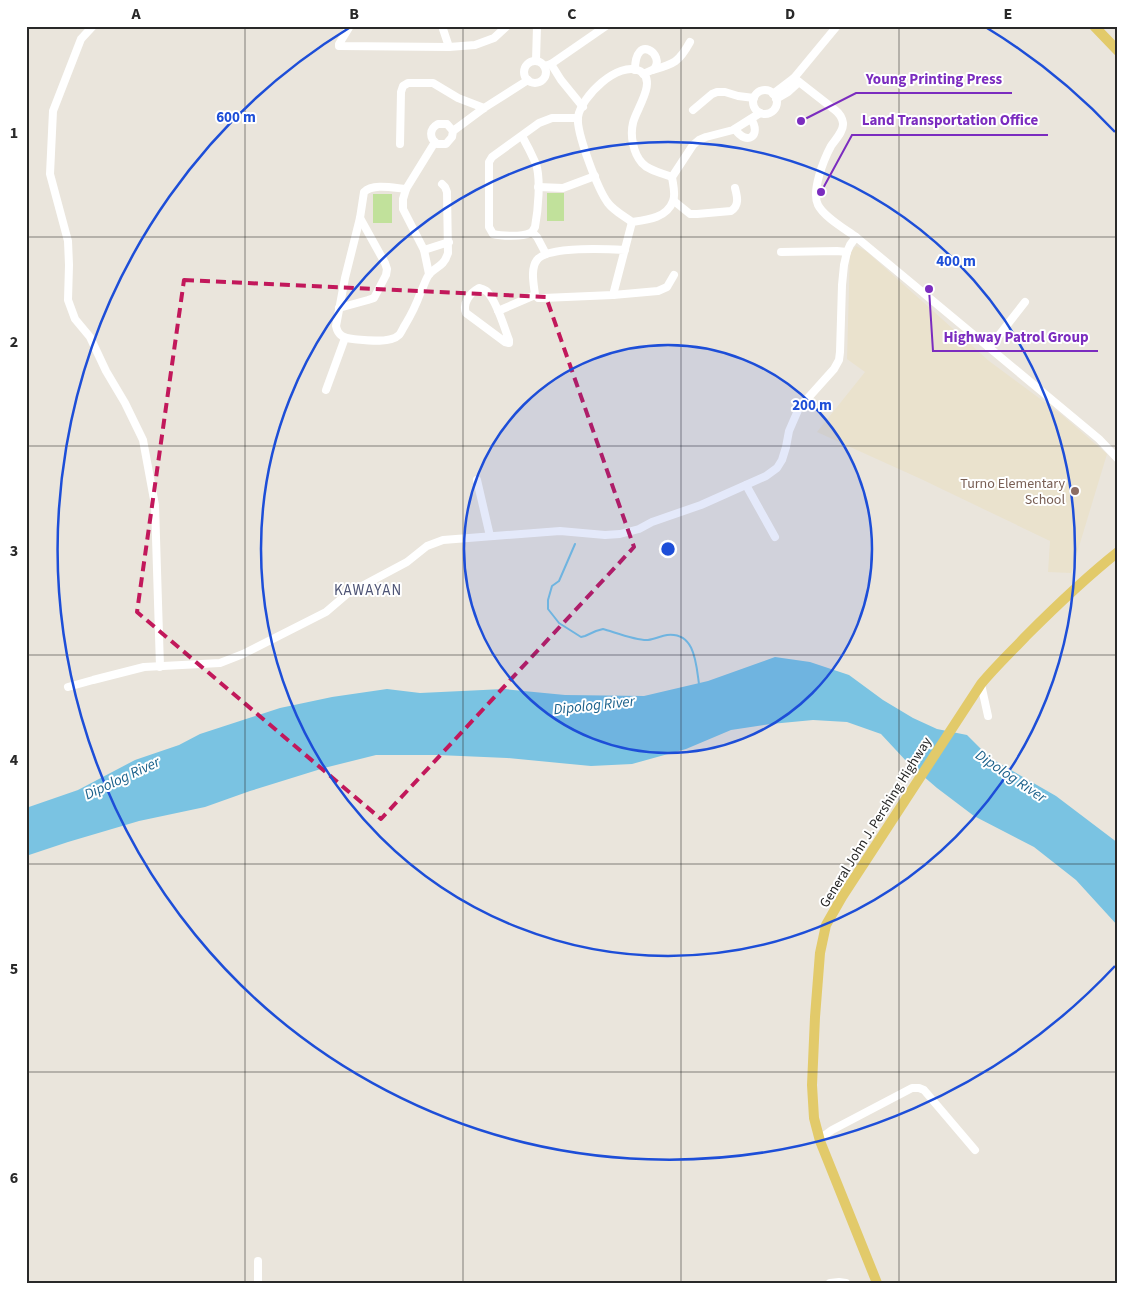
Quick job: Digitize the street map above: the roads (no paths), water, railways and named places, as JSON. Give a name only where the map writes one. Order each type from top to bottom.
[{"type":"main road","points":[[1094,26],[1118,51]]},
{"type":"main road","name":"General John J. Pershing Highway","points":[[877,1283],[820,1141],[814,1118],[812,1084],[815,1017],[820,953],[826,925],[842,897],[981,684],[1051,611],[1118,552]]},
{"type":"street","points":[[93,26],[81,38],[53,111],[50,174],[68,241],[68,300],[72,312],[75,319],[90,337],[143,440],[155,505],[160,667]]},
{"type":"street","points":[[350,26],[339,44],[340,46],[449,47],[475,45],[494,38],[505,27]]},
{"type":"street","points":[[442,26],[449,47]]},
{"type":"street","points":[[536,62],[537,26]]},
{"type":"street","points":[[582,107],[547,65],[536,62],[530,63],[524,72],[528,80],[533,83],[542,81],[545,78],[547,65],[606,26]]},
{"type":"street","points":[[775,97],[788,92],[837,26]]},
{"type":"street","points":[[643,74],[676,61],[682,56],[690,42]]},
{"type":"street","points":[[635,70],[636,57],[639,52],[648,49],[655,56],[656,63],[653,70]]},
{"type":"street","points":[[672,177],[651,170],[642,164],[635,150],[632,129],[633,121],[647,87],[647,80],[643,74],[635,70],[622,70],[601,83],[582,107],[578,118],[582,139],[600,190],[608,204],[632,222],[649,220],[667,210],[674,201],[672,177],[693,145],[706,137],[730,132],[760,113]]},
{"type":"street","points":[[452,131],[528,80]]},
{"type":"street","points":[[797,80],[840,114],[843,124],[823,165],[817,186],[816,197],[818,205],[826,214],[1099,440],[1118,459]]},
{"type":"street","points":[[400,144],[401,92],[403,86],[408,83],[432,82],[458,98],[484,108]]},
{"type":"street","points":[[769,91],[775,97],[776,106],[773,111],[766,114],[760,113],[754,106],[754,98],[758,93],[769,91]]},
{"type":"street","points":[[693,110],[717,92],[754,98]]},
{"type":"street","points":[[522,136],[538,172],[536,223],[532,232],[527,235],[500,236],[492,234],[489,227],[489,162],[492,157],[540,123],[552,118],[578,118]]},
{"type":"street","points":[[735,129],[744,138],[751,137],[755,128],[751,119]]},
{"type":"street","points":[[444,123],[452,131],[452,137],[449,142],[440,145],[431,137],[433,127],[436,125],[444,123]]},
{"type":"street","points":[[429,274],[424,250],[403,209],[403,200],[406,189],[435,142]]},
{"type":"street","points":[[538,187],[562,188],[595,176]]},
{"type":"street","points":[[406,189],[374,187],[366,189],[364,192],[336,326],[339,334],[345,338],[386,340],[393,339],[399,335],[413,310],[429,274],[442,265],[448,253],[447,192],[446,187],[442,184]]},
{"type":"street","points":[[674,201],[690,214],[731,210],[737,202],[735,188]]},
{"type":"street","points":[[339,308],[374,298],[386,275],[385,263],[360,218]]},
{"type":"street","points":[[613,295],[632,222]]},
{"type":"street","points":[[532,232],[537,237],[546,254]]},
{"type":"street","points":[[68,687],[144,668],[220,663],[243,654],[326,612],[347,594],[407,562],[433,543],[443,540],[560,530],[606,535],[620,534],[639,529],[766,476],[777,468],[782,460],[789,431],[799,408],[834,369],[839,360],[844,265],[847,252],[856,237]]},
{"type":"street","points":[[424,250],[449,242]]},
{"type":"street","points":[[535,295],[533,269],[536,261],[542,255],[586,249],[625,250]]},
{"type":"street","points":[[781,252],[847,252]]},
{"type":"street","points":[[535,295],[538,298],[542,298],[613,295],[662,290],[669,284],[674,275]]},
{"type":"street","points":[[479,288],[484,289],[489,293],[498,311],[509,343],[466,313],[464,308],[465,302],[474,291],[479,288]]},
{"type":"street","points":[[498,311],[535,295]]},
{"type":"street","points":[[989,348],[1026,302]]},
{"type":"street","points":[[326,390],[345,338]]},
{"type":"street","points":[[478,480],[490,536]]},
{"type":"street","points":[[746,485],[775,537]]},
{"type":"street","points":[[981,684],[988,716]]},
{"type":"street","points":[[820,1141],[832,1130],[915,1087],[924,1090],[930,1096],[975,1150]]},
{"type":"street","points":[[258,1261],[258,1283]]},
{"type":"street","points":[[830,1283],[846,1283]]},
{"type":"water","name":"Dipolog River","points":[[775,657],[810,662],[849,675],[883,700],[913,718],[937,729],[967,735],[990,758],[1056,796],[1118,843],[1118,926],[1076,880],[1034,847],[974,816],[908,763],[881,734],[847,722],[813,720],[731,730],[686,749],[632,764],[591,766],[507,758],[376,755],[324,768],[205,807],[139,821],[26,856],[26,808],[78,790],[135,760],[179,745],[200,734],[280,708],[332,697],[387,689],[420,693],[504,689],[565,695],[644,696],[708,681]]},
{"type":"waterway","points":[[575,544],[559,581],[552,586],[548,600],[548,609],[559,623],[581,637],[603,629],[643,640],[651,640],[667,635],[676,635],[683,638],[689,644],[695,658],[699,684]]},
{"type":"place","name":"Young Printing Press","points":[[801,121]]},
{"type":"place","name":"Land Transportation Office","points":[[821,192]]},
{"type":"place","name":"Highway Patrol Group","points":[[929,289]]},
{"type":"place","name":"Turno Elementary School","points":[[1075,491]]},
{"type":"district","name":"KAWAYAN","points":[[368,590]]}]
